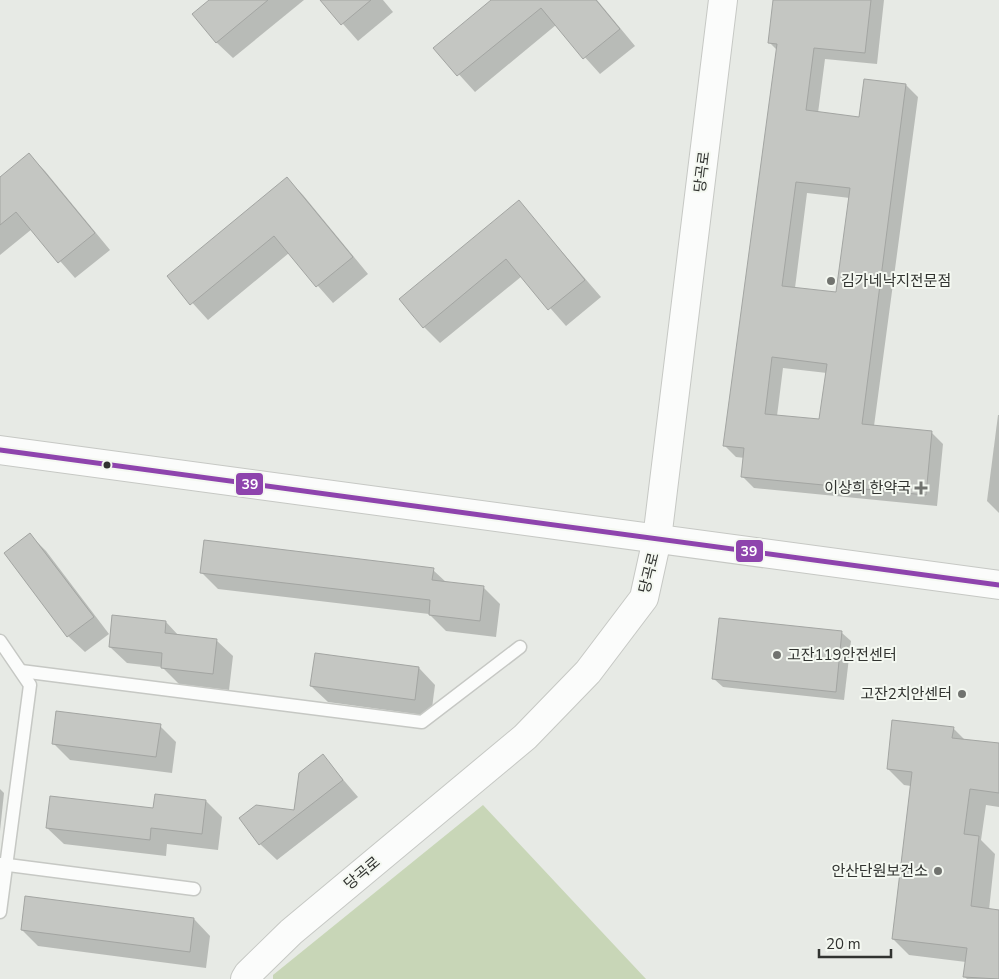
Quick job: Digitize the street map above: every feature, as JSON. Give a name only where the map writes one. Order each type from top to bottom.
[{"type":"street","name":"당곡로","points":[[245,979],[291,932],[525,737],[588,672],[644,598],[658,539],[723,0]]},
{"type":"street","points":[[0,450],[999,585]]},
{"type":"lane","points":[[0,641],[30,685],[3,865],[0,912]]},
{"type":"lane","points":[[21,672],[422,722],[520,647]]},
{"type":"lane","points":[[3,865],[194,889]]},
{"type":"green space","points":[[483,805],[646,979],[273,979],[273,975]]},
{"type":"building","points":[[209,0],[268,0],[216,43],[192,14]]},
{"type":"building","points":[[320,0],[371,0],[341,25]]},
{"type":"building","points":[[491,0],[596,0],[620,29],[583,59],[541,8],[457,76],[433,48]]},
{"type":"building","points":[[773,0],[871,0],[865,53],[814,48],[806,110],[859,117],[864,79],[906,84],[862,424],[932,431],[926,495],[741,477],[744,448],[723,446],[777,44],[768,43]],"holes":[[[796,182],[850,188],[836,292],[782,286]],[[772,357],[827,364],[819,419],[765,414]]]},
{"type":"building","points":[[29,153],[95,233],[58,263],[16,212],[0,225],[0,177]]},
{"type":"building","points":[[287,177],[353,257],[316,287],[274,236],[190,305],[167,276]]},
{"type":"building","points":[[519,200],[585,280],[548,310],[506,259],[423,328],[399,299]]},
{"type":"building","points":[[30,533],[94,617],[67,637],[4,553]]},
{"type":"building","points":[[204,540],[434,568],[432,580],[484,586],[480,621],[429,615],[430,600],[200,573]]},
{"type":"building","points":[[112,615],[166,621],[165,633],[217,639],[213,674],[161,668],[162,653],[109,647]]},
{"type":"building","name":"고잔119안전센터","points":[[719,618],[842,631],[836,692],[712,679]]},
{"type":"building","points":[[315,653],[419,667],[415,700],[310,686]]},
{"type":"building","points":[[56,711],[161,724],[156,757],[52,744]]},
{"type":"building","name":"안산단원보건소","points":[[892,720],[954,727],[952,738],[999,743],[999,793],[970,789],[964,834],[979,836],[971,906],[999,910],[999,979],[963,977],[967,948],[892,939],[912,772],[887,769]]},
{"type":"building","points":[[323,754],[343,780],[259,845],[239,818],[256,805],[294,810],[299,773]]},
{"type":"building","points":[[155,794],[206,800],[202,834],[151,828],[150,840],[46,828],[50,796],[153,808]]},
{"type":"building","points":[[25,896],[194,918],[190,952],[21,930]]},
{"type":"transit line","name":"39","points":[[0,450],[999,585]]},
{"type":"place","name":"김가네낙지전문점","points":[[831,281]]},
{"type":"place","name":"이상희 한약국","points":[[921,488]]},
{"type":"place","name":"고잔119안전센터","points":[[777,655]]},
{"type":"place","name":"고잔2치안센터","points":[[962,694]]},
{"type":"place","name":"안산단원보건소","points":[[938,871]]}]
